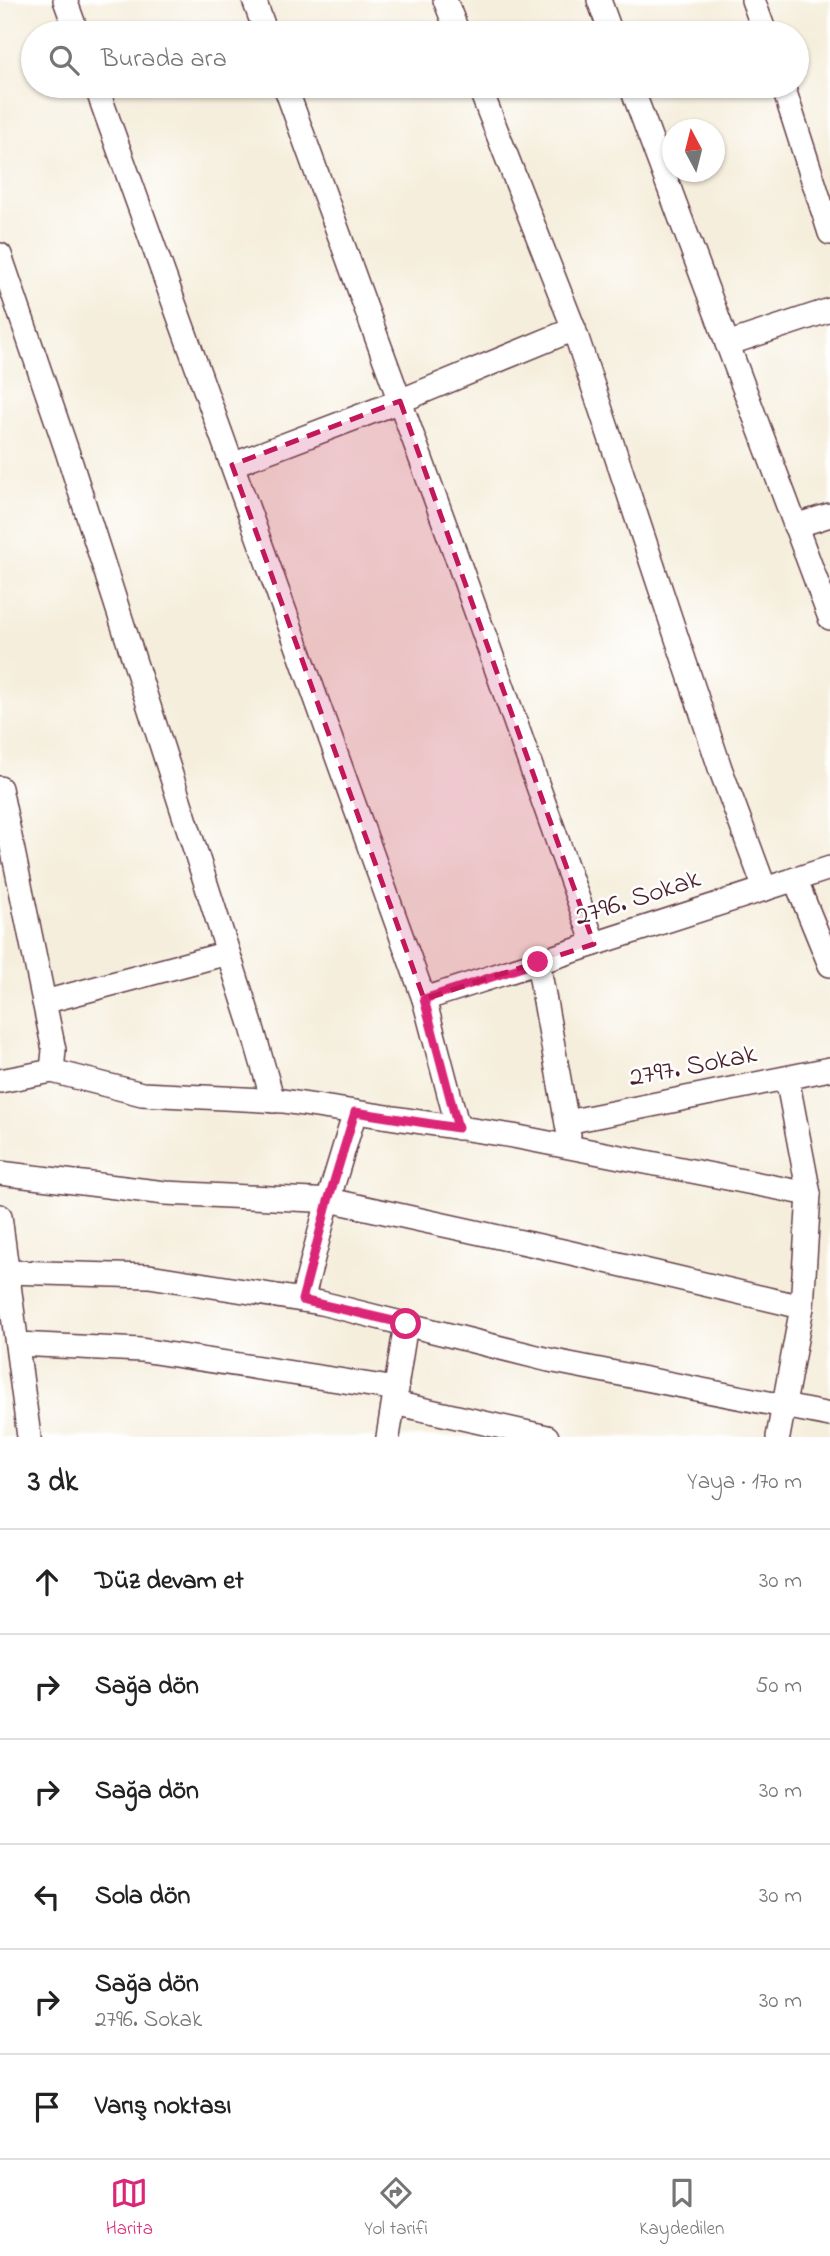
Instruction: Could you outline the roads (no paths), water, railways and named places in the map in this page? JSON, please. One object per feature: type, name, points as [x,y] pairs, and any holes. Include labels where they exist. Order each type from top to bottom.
[{"type":"street","points":[[65,0],[73,21]]},
{"type":"street","points":[[254,0],[262,21]]},
{"type":"street","points":[[445,0],[453,21]]},
{"type":"street","points":[[599,0],[607,21]]},
{"type":"street","points":[[753,0],[761,21]]},
{"type":"street","points":[[100,98],[424,999],[458,1128]]},
{"type":"street","points":[[289,98],[594,944]]},
{"type":"street","points":[[484,98],[575,329],[720,768],[765,889]]},
{"type":"street","points":[[635,98],[830,618]]},
{"type":"street","points":[[787,98],[830,233]]},
{"type":"street","points":[[0,255],[67,451],[228,953],[272,1101]]},
{"type":"street","points":[[727,344],[830,310]]},
{"type":"street","points":[[232,465],[400,401],[575,329]]},
{"type":"street","points":[[795,526],[830,515]]},
{"type":"street","points":[[0,789],[54,1050],[52,1072]]},
{"type":"street","name":"2796. Sokak","points":[[424,999],[830,868]]},
{"type":"street","points":[[795,879],[830,965]]},
{"type":"street","points":[[44,1002],[228,953]]},
{"type":"street","points":[[538,962],[572,1148]]},
{"type":"street","name":"2797. Sokak","points":[[567,1122],[830,1069]]},
{"type":"street","points":[[0,1081],[52,1072],[142,1094],[272,1101],[355,1112],[572,1148],[809,1194]]},
{"type":"street","points":[[778,1437],[802,1307],[809,1194],[787,1078]]},
{"type":"street","points":[[302,1300],[355,1112]]},
{"type":"street","points":[[0,1173],[165,1193],[328,1201],[567,1252],[802,1307]]},
{"type":"street","points":[[0,1216],[29,1437]]},
{"type":"street","points":[[7,1272],[149,1276],[302,1300],[550,1360],[830,1415]]},
{"type":"street","points":[[388,1437],[406,1324]]},
{"type":"street","points":[[17,1344],[141,1350],[395,1396],[547,1437]]}]
